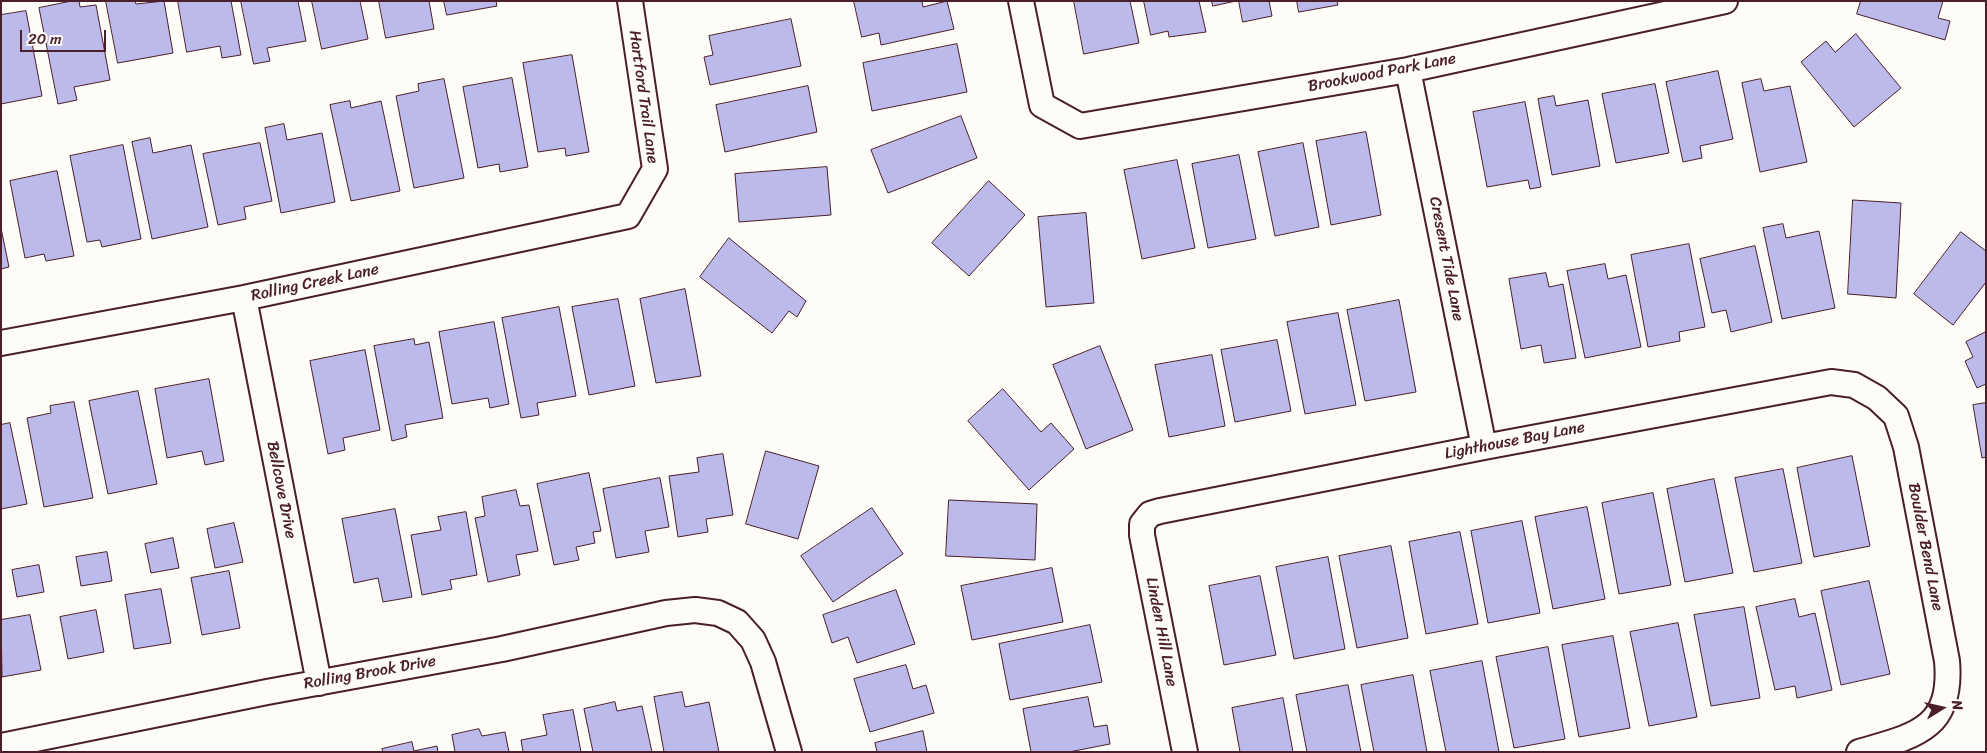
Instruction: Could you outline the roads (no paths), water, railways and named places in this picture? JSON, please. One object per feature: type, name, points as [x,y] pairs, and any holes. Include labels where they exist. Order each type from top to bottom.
[{"type":"street","name":"Hartford Trail Lane","points":[[628,216],[655,169],[630,1]]},
{"type":"street","name":"Brookwood Park Lane","points":[[1021,1],[1042,105],[1080,126],[1408,70],[1726,1]]},
{"type":"street","name":"Cresent Tide Lane","points":[[1408,70],[1484,447]]},
{"type":"street","name":"Rolling Creek Lane","points":[[1,343],[244,298],[628,216]]},
{"type":"street","name":"Bellcove Drive","points":[[244,298],[319,683]]},
{"type":"street","name":"Lighthouse Bay Lane","points":[[1150,514],[1484,447],[1831,382],[1854,385],[1877,398]]},
{"type":"street","name":"Boulder Bend Lane","points":[[1859,752],[1906,738],[1930,724],[1943,705],[1949,683],[1947,661],[1906,447],[1896,416],[1877,398]]},
{"type":"street","name":"Linden Hill Lane","points":[[1150,514],[1142,524],[1142,536],[1185,752]]},
{"type":"street","name":"Rolling Brook Drive","points":[[1,746],[502,649],[666,613],[695,610],[718,613],[737,622],[753,640],[763,662],[789,752]]}]
